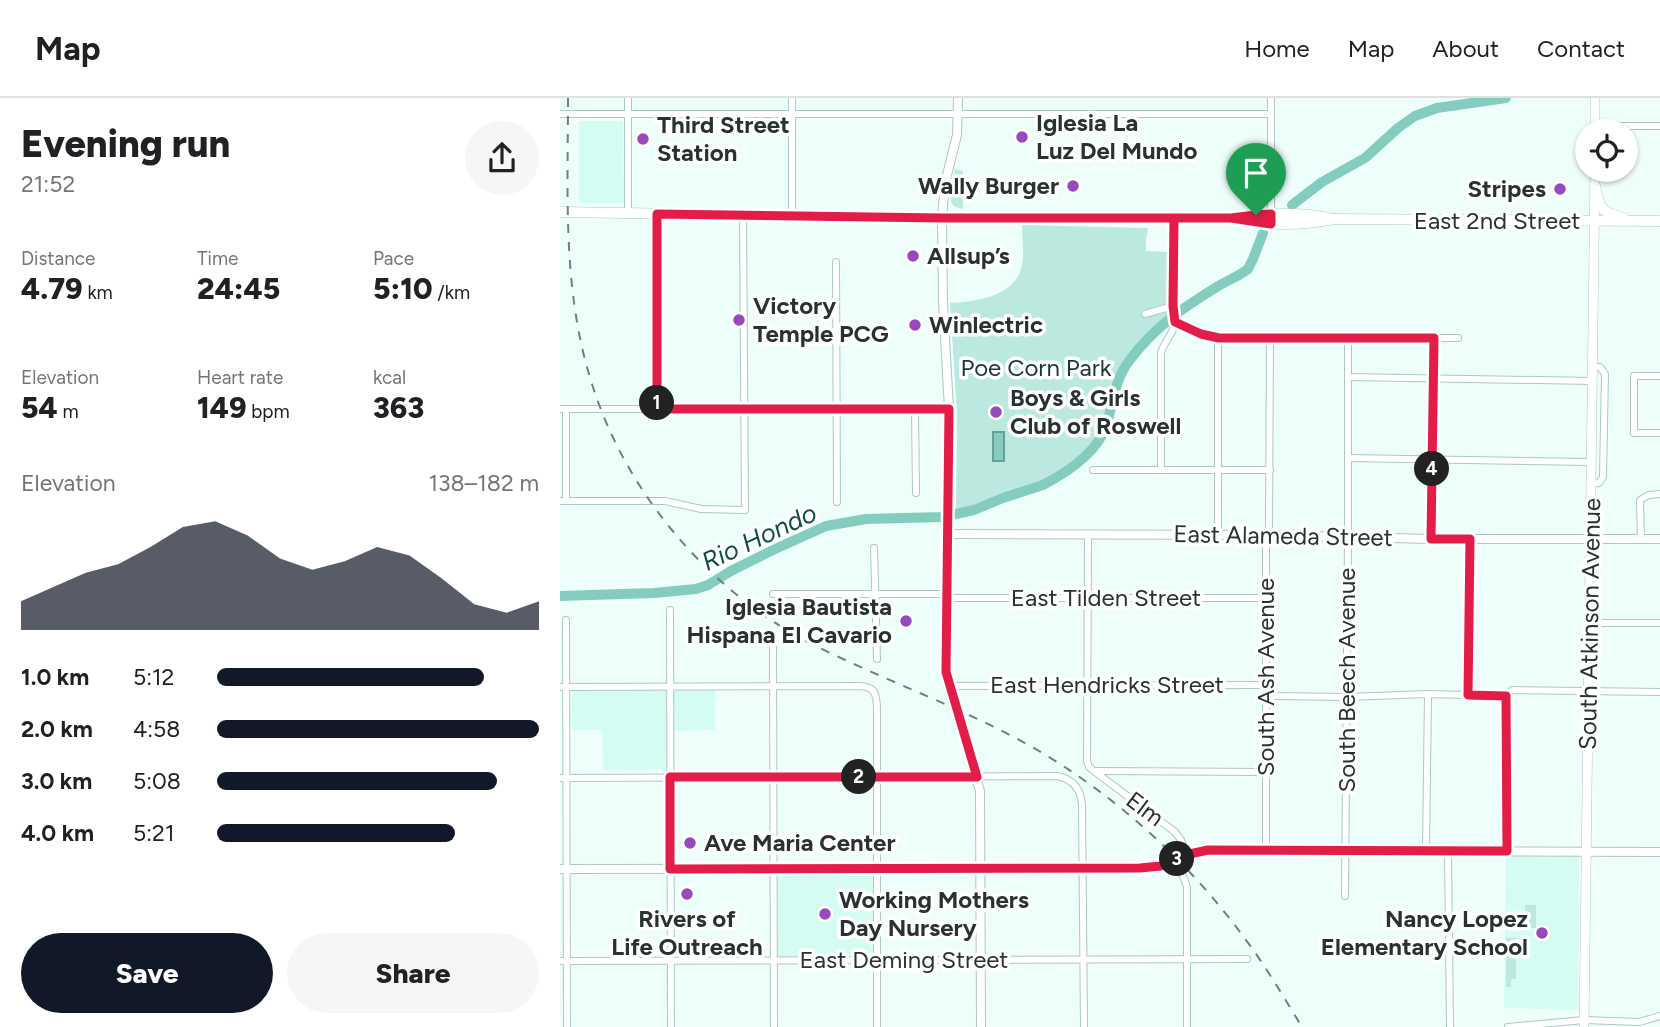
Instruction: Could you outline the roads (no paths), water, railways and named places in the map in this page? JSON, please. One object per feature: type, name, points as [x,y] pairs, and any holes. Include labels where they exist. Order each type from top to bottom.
[{"type":"main road","points":[[1595,98],[1595,119]]},
{"type":"main road","name":"South Atkinson Avenue","points":[[1584,1024],[1595,182]]},
{"type":"main road","points":[[1595,186],[1599,202],[1607,212],[1641,221]]},
{"type":"main road","name":"East 2nd Street","points":[[560,212],[942,218],[1271,219],[1311,215],[1334,219],[1660,221]]},
{"type":"street","points":[[628,98],[628,214]]},
{"type":"street","points":[[792,98],[792,216]]},
{"type":"street","points":[[958,98],[956,140],[945,183],[942,218],[943,317],[949,409],[945,666],[948,686],[977,777],[980,796],[981,1027]]},
{"type":"street","points":[[1271,98],[1271,219]]},
{"type":"street","points":[[560,114],[1271,114]]},
{"type":"street","points":[[1638,127],[1660,126]]},
{"type":"street","points":[[657,214],[657,409]]},
{"type":"street","points":[[743,215],[744,410],[745,510],[701,509],[665,501],[563,501],[563,409],[744,410],[949,409]]},
{"type":"street","points":[[1161,470],[1161,353],[1175,329],[1174,218]]},
{"type":"street","points":[[836,262],[837,502]]},
{"type":"street","points":[[1145,314],[1173,308]]},
{"type":"street","points":[[1175,321],[1201,334],[1219,338],[1458,338]]},
{"type":"street","name":"South Ash Avenue","points":[[1266,850],[1265,598],[1270,470],[1269,337]]},
{"type":"street","points":[[1218,534],[1219,338]]},
{"type":"street","name":"South Beech Avenue","points":[[1346,896],[1348,338]]},
{"type":"street","points":[[1431,539],[1434,338]]},
{"type":"street","points":[[1592,484],[1599,483],[1603,477],[1605,374],[1600,367],[1593,367]]},
{"type":"street","points":[[1660,376],[1634,376],[1634,433],[1660,433]]},
{"type":"street","points":[[1348,377],[1593,381]]},
{"type":"street","points":[[915,409],[916,493]]},
{"type":"street","points":[[1348,458],[1592,462]]},
{"type":"street","points":[[1093,470],[1270,470]]},
{"type":"street","points":[[1641,540],[1640,500],[1649,495],[1660,494]]},
{"type":"street","name":"East Alameda Street","points":[[948,534],[1218,534],[1431,539],[1660,540]]},
{"type":"street","points":[[1088,534],[1089,767],[1094,771],[1266,772]]},
{"type":"street","points":[[1468,695],[1470,539]]},
{"type":"street","points":[[874,548],[877,659]]},
{"type":"street","name":"East Tilden Street","points":[[773,594],[1265,598]]},
{"type":"street","points":[[670,610],[671,1027]]},
{"type":"street","points":[[566,621],[563,687],[563,961],[567,1027]]},
{"type":"street","points":[[1590,623],[1660,623]]},
{"type":"street","points":[[773,644],[774,1027]]},
{"type":"street","name":"East Hendricks Street","points":[[948,686],[1265,685]]},
{"type":"street","points":[[563,687],[860,686],[874,690],[877,697],[877,1027]]},
{"type":"street","points":[[1507,851],[1506,696],[1512,690],[1660,692]]},
{"type":"street","points":[[1426,851],[1428,694]]},
{"type":"street","points":[[1266,696],[1506,696]]},
{"type":"street","name":"Elm","points":[[1094,771],[1175,832],[1181,840],[1185,855]]},
{"type":"street","points":[[563,778],[1065,778],[1074,784],[1082,800],[1084,1027]]},
{"type":"street","points":[[563,869],[1151,867],[1208,850],[1660,852]]},
{"type":"street","points":[[1448,851],[1450,1027]]},
{"type":"street","points":[[1170,862],[1187,883],[1187,1027]]},
{"type":"street","name":"East Deming Street","points":[[563,961],[1247,959]]},
{"type":"street","points":[[1508,1027],[1639,1023],[1660,1016]]},
{"type":"waterway","name":"Rio Hondo","points":[[1292,205],[1322,182],[1365,158],[1415,116],[1437,108],[1506,98]]},
{"type":"waterway","name":"Rio Hondo","points":[[560,596],[696,589],[826,526],[866,519],[941,517],[974,510],[1043,485],[1061,475],[1088,454],[1095,445],[1106,427],[1120,377],[1139,349],[1159,328],[1182,310],[1248,269],[1263,233]]},
{"type":"railway","points":[[568,98],[571,278],[582,349],[607,425],[627,465],[679,539],[711,572],[781,627],[820,648],[1029,745],[1109,799],[1158,840],[1203,886],[1259,958],[1302,1027]]},
{"type":"place","name":"Iglesia La Luz Del Mundo","points":[[1022,137]]},
{"type":"place","name":"Third Street Station","points":[[643,139]]},
{"type":"place","name":"Wally Burger","points":[[1073,186]]},
{"type":"place","name":"Stripes","points":[[1560,189]]},
{"type":"place","name":"Allsup’s","points":[[913,256]]},
{"type":"place","name":"Victory Temple PCG","points":[[739,320]]},
{"type":"place","name":"Winlectric","points":[[915,325]]},
{"type":"place","name":"Boys & Girls Club of Roswell","points":[[996,412]]},
{"type":"place","name":"Iglesia Bautista Hispana El Cavario","points":[[906,621]]},
{"type":"place","name":"Ave Maria Center","points":[[690,843]]},
{"type":"place","name":"Rivers of Life Outreach","points":[[687,894]]},
{"type":"place","name":"Working Mothers Day Nursery","points":[[825,914]]},
{"type":"place","name":"Nancy Lopez Elementary School","points":[[1542,933]]},
{"type":"park label","name":"Poe Corn Park","points":[[1036,368]]}]
